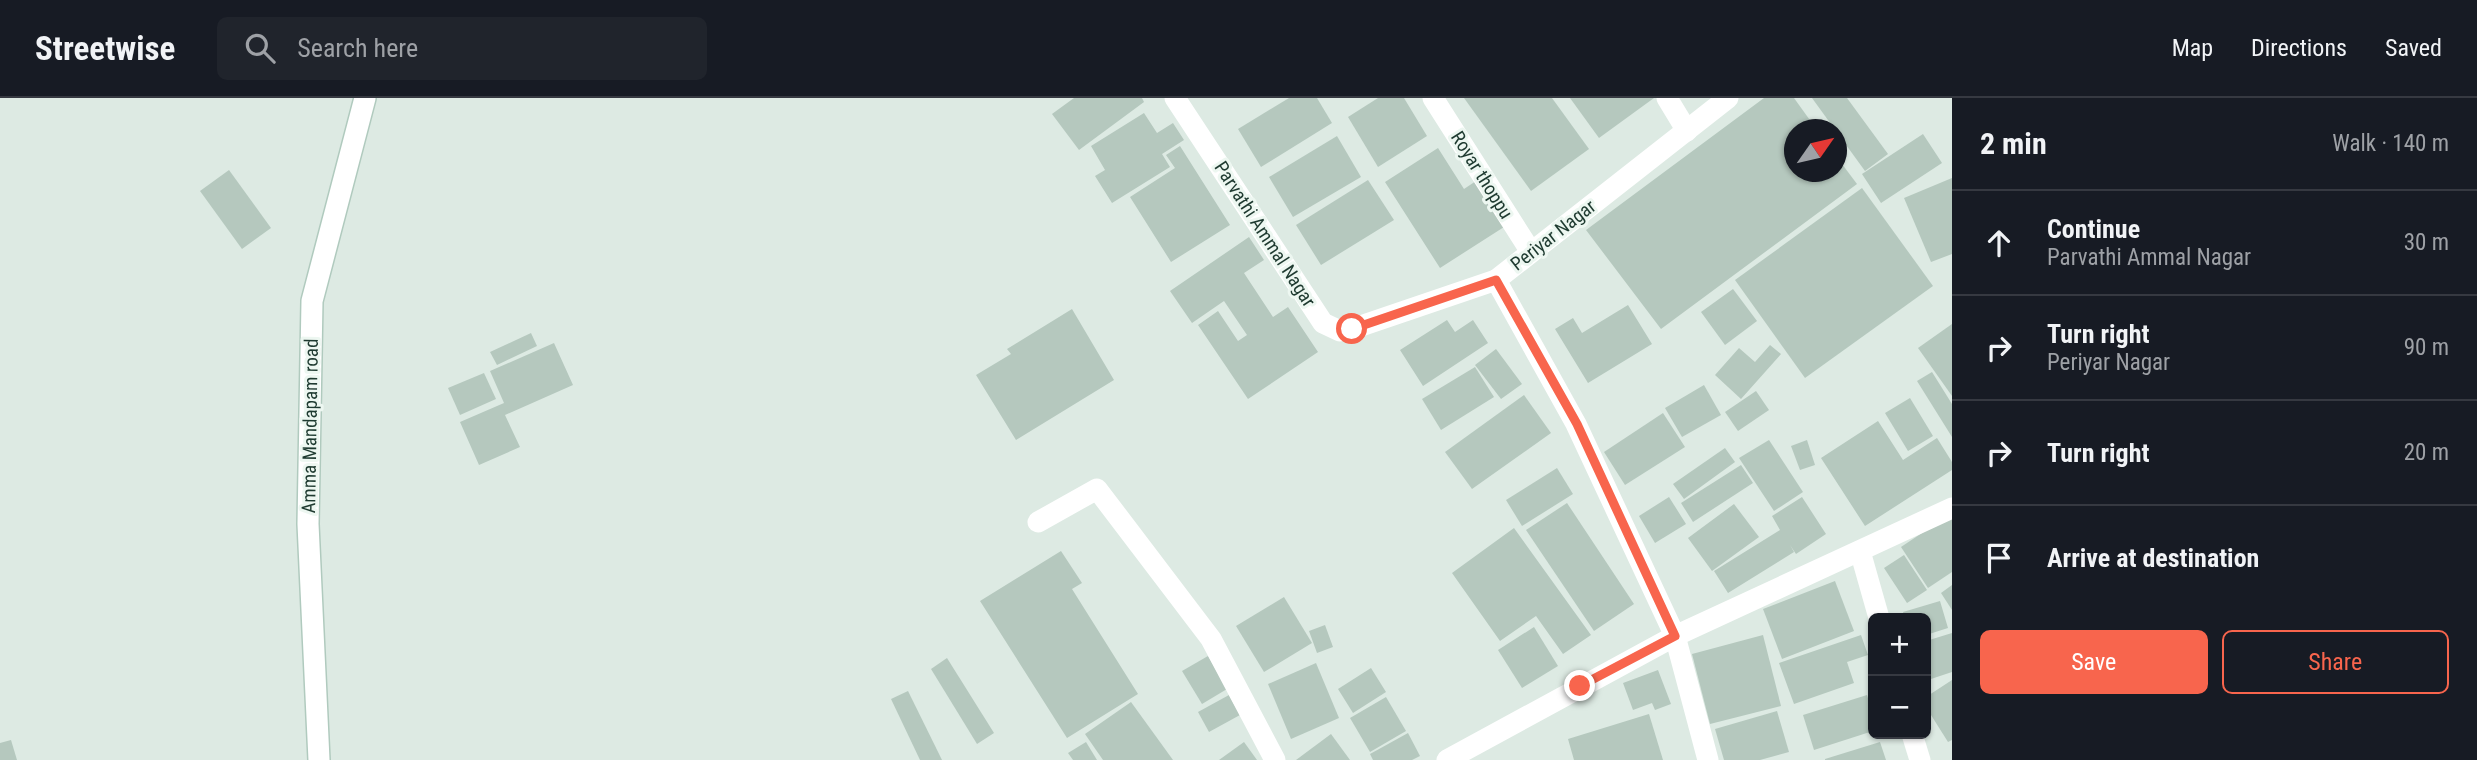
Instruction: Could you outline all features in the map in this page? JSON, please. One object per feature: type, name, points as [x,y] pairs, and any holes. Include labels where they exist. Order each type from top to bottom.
[{"type":"street","name":"Amma Mandapam road","points":[[318,760],[308,524],[312,301],[365,98]]},
{"type":"street","name":"Parvathi Ammal Nagar","points":[[1175,98],[1323,323],[1340,331],[1352,329],[1496,280]]},
{"type":"street","name":"Royar thoppu","points":[[1433,98],[1531,252]]},
{"type":"street","points":[[1667,98],[1687,131]]},
{"type":"street","name":"Periyar Nagar","points":[[1708,760],[1675,636],[1577,424],[1496,280],[1728,98]]},
{"type":"street","points":[[1038,522],[1097,489],[1210,639],[1275,760]]},
{"type":"street","points":[[1447,760],[1675,636],[1952,508]]},
{"type":"street","points":[[1860,551],[1878,613]]},
{"type":"street","points":[[1914,739],[1920,760]]},
{"type":"building","points":[[1074,98],[1142,98],[1144,102],[1079,150],[1052,114]]},
{"type":"building","points":[[1289,98],[1317,98],[1332,123],[1261,167],[1238,129]]},
{"type":"building","points":[[1378,98],[1404,98],[1427,136],[1378,167],[1348,117]]},
{"type":"building","points":[[1464,98],[1552,98],[1589,149],[1531,191]]},
{"type":"building","points":[[1570,98],[1654,98],[1599,138]]},
{"type":"building","points":[[1764,98],[1794,98],[1809,119],[1784,119],[1784,182],[1847,182],[1847,171],[1857,184],[1661,329],[1586,230]]},
{"type":"building","points":[[1812,98],[1847,98],[1888,154],[1865,171],[1847,146],[1847,119],[1827,119]]},
{"type":"building","points":[[1144,113],[1157,133],[1173,123],[1184,140],[1162,154],[1170,167],[1112,203],[1095,176],[1105,170],[1091,146]]},
{"type":"building","points":[[1923,134],[1942,163],[1881,203],[1862,174]]},
{"type":"building","points":[[1337,136],[1361,177],[1293,217],[1269,177]]},
{"type":"building","points":[[1180,146],[1230,225],[1171,262],[1130,197],[1175,168],[1166,155]]},
{"type":"building","points":[[1438,148],[1464,189],[1476,181],[1504,227],[1440,268],[1385,182]]},
{"type":"building","points":[[229,170],[271,228],[242,249],[200,191]]},
{"type":"building","points":[[1952,178],[1952,254],[1931,262],[1904,198]]},
{"type":"building","points":[[1368,180],[1394,220],[1321,265],[1296,225]]},
{"type":"building","points":[[1862,188],[1933,286],[1805,378],[1735,280]]},
{"type":"building","points":[[1249,237],[1264,260],[1244,273],[1273,317],[1288,307],[1318,352],[1248,399],[1198,325],[1218,311],[1238,341],[1247,335],[1224,301],[1192,323],[1170,291]]},
{"type":"building","points":[[1733,289],[1757,321],[1725,345],[1701,312]]},
{"type":"building","points":[[1628,305],[1652,344],[1588,383],[1555,329],[1573,318],[1582,333]]},
{"type":"building","points":[[1072,309],[1114,380],[1016,440],[976,375],[1011,354],[1007,349]]},
{"type":"building","points":[[1447,320],[1455,332],[1473,320],[1488,343],[1423,386],[1400,350]]},
{"type":"building","points":[[1952,324],[1952,396],[1918,348]]},
{"type":"building","points":[[531,333],[537,346],[497,365],[490,352]]},
{"type":"building","points":[[554,343],[573,385],[505,415],[520,447],[479,465],[460,422],[504,403],[490,371]]},
{"type":"building","points":[[1770,345],[1781,354],[1741,399],[1715,375],[1739,348],[1755,362]]},
{"type":"building","points":[[1496,349],[1522,384],[1501,399],[1475,365]]},
{"type":"building","points":[[1475,367],[1494,397],[1441,430],[1422,399]]},
{"type":"building","points":[[1932,372],[1952,404],[1952,437],[1917,381]]},
{"type":"building","points":[[484,373],[496,399],[460,415],[448,388]]},
{"type":"building","points":[[1704,385],[1721,415],[1682,437],[1665,408]]},
{"type":"building","points":[[1756,391],[1769,410],[1738,431],[1725,412]]},
{"type":"building","points":[[1524,395],[1551,433],[1472,489],[1445,452]]},
{"type":"building","points":[[1910,398],[1933,436],[1908,451],[1885,413]]},
{"type":"building","points":[[1663,413],[1685,447],[1625,485],[1604,452]]},
{"type":"building","points":[[1878,421],[1903,460],[1937,438],[1952,462],[1952,470],[1865,526],[1821,458]]},
{"type":"building","points":[[1769,440],[1803,492],[1774,511],[1739,458]]},
{"type":"building","points":[[1807,440],[1815,465],[1800,470],[1791,446]]},
{"type":"building","points":[[1725,448],[1735,462],[1684,499],[1673,484]]},
{"type":"building","points":[[1741,465],[1753,483],[1693,522],[1681,503]]},
{"type":"building","points":[[1557,468],[1573,494],[1522,526],[1506,500]]},
{"type":"building","points":[[1669,497],[1686,524],[1655,543],[1639,516]]},
{"type":"building","points":[[1802,497],[1826,534],[1796,554],[1790,545],[1794,552],[1728,593],[1714,571],[1780,530],[1772,516]]},
{"type":"building","points":[[1567,503],[1634,604],[1594,631],[1526,530]]},
{"type":"building","points":[[1734,504],[1759,537],[1712,571],[1688,538]]},
{"type":"building","points":[[1952,513],[1952,572],[1928,588],[1901,547]]},
{"type":"building","points":[[1514,528],[1591,635],[1563,654],[1536,616],[1500,641],[1452,573]]},
{"type":"building","points":[[1061,551],[1082,583],[1072,589],[1138,694],[1067,738],[980,601]]},
{"type":"building","points":[[1904,555],[1927,590],[1907,603],[1884,568]]},
{"type":"building","points":[[1835,581],[1854,631],[1782,659],[1763,609]]},
{"type":"building","points":[[1952,585],[1952,610],[1941,593]]},
{"type":"building","points":[[1284,597],[1312,643],[1264,672],[1236,626]]},
{"type":"building","points":[[1940,601],[1948,628],[1931,633],[1931,613],[1903,612]]},
{"type":"building","points":[[1325,625],[1333,647],[1317,653],[1309,631]]},
{"type":"building","points":[[1534,627],[1558,666],[1522,688],[1498,650]]},
{"type":"building","points":[[1952,633],[1952,672],[1931,679],[1931,676],[1931,639]]},
{"type":"building","points":[[1763,635],[1781,706],[1710,724],[1692,654]]},
{"type":"building","points":[[1861,635],[1868,655],[1847,662],[1854,683],[1794,704],[1779,663]]},
{"type":"building","points":[[1208,656],[1227,689],[1202,704],[1182,671]]},
{"type":"building","points":[[947,658],[994,733],[977,744],[931,669]]},
{"type":"building","points":[[1316,663],[1339,718],[1291,739],[1268,684]]},
{"type":"building","points":[[1371,668],[1386,692],[1353,713],[1338,689]]},
{"type":"building","points":[[1658,670],[1671,704],[1655,710],[1652,703],[1633,710],[1623,683]]},
{"type":"building","points":[[1952,680],[1952,740],[1948,742],[1931,715],[1931,694]]},
{"type":"building","points":[[908,691],[942,760],[920,760],[891,699]]},
{"type":"building","points":[[1229,695],[1240,715],[1209,732],[1198,712]]},
{"type":"building","points":[[1867,695],[1868,733],[1814,750],[1803,715]]},
{"type":"building","points":[[1386,697],[1406,731],[1370,752],[1350,718]]},
{"type":"building","points":[[1131,702],[1173,760],[1103,760],[1085,734]]},
{"type":"building","points":[[1777,711],[1789,752],[1760,760],[1724,760],[1715,729]]},
{"type":"building","points":[[1649,714],[1663,760],[1574,760],[1568,739]]},
{"type":"building","points":[[1408,733],[1420,756],[1412,760],[1373,760],[1370,754]]},
{"type":"building","points":[[1331,734],[1350,760],[1296,760]]},
{"type":"building","points":[[11,740],[17,760],[0,760],[0,743]]},
{"type":"building","points":[[1086,742],[1097,760],[1073,760],[1068,753]]},
{"type":"building","points":[[1244,742],[1257,760],[1219,760]]},
{"type":"building","points":[[1880,742],[1886,760],[1825,760],[1825,759]]},
{"type":"route","points":[[1352,329],[1496,280],[1577,424],[1675,636],[1580,686]]}]
